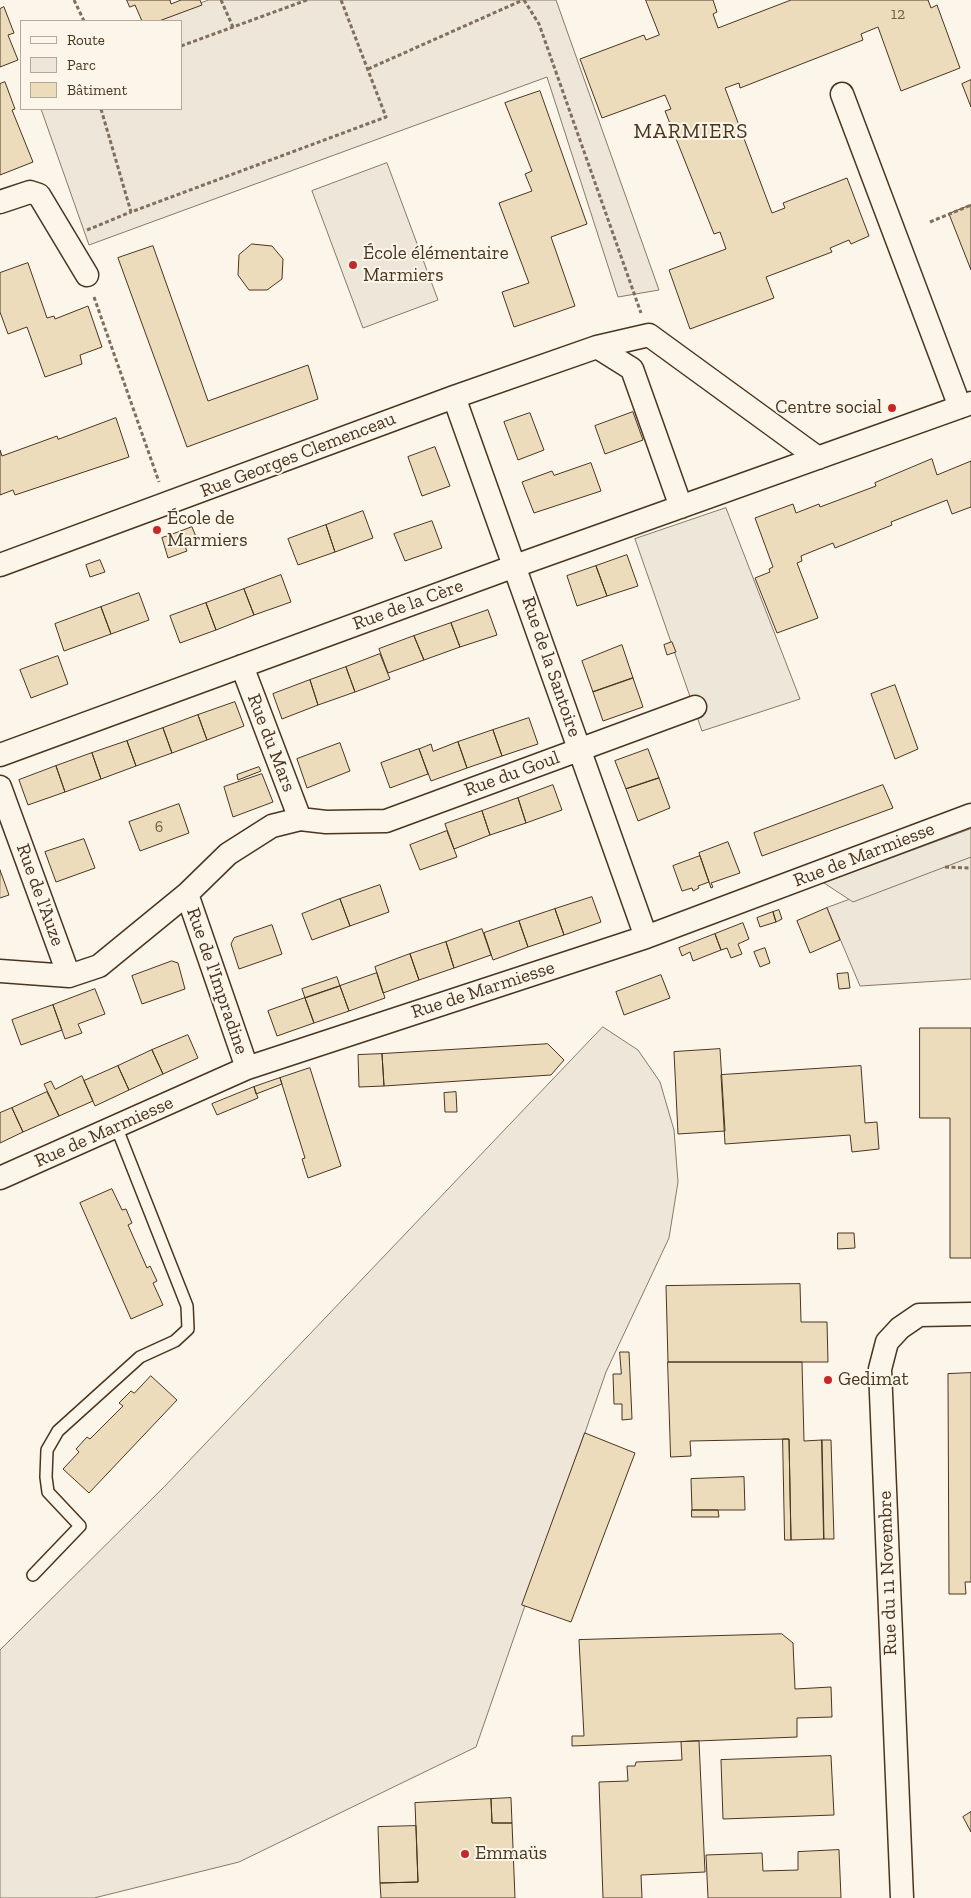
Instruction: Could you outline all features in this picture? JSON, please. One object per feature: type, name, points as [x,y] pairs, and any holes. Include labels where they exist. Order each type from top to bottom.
[{"type":"street","points":[[842,94],[965,405]]},
{"type":"street","points":[[0,202],[30,192],[39,195],[87,275]]},
{"type":"street","name":"Rue Georges Clemenceau","points":[[0,565],[454,397],[597,347],[649,335]]},
{"type":"street","points":[[649,335],[818,458]]},
{"type":"street","points":[[597,347],[632,369],[681,507]]},
{"type":"street","name":"Rue de la Santoire","points":[[454,397],[646,937]]},
{"type":"street","name":"Rue de la Cère","points":[[0,755],[515,566],[965,405]]},
{"type":"street","name":"Rue du Mars","points":[[242,666],[300,819]]},
{"type":"street","name":"Rue du Goul","points":[[300,819],[326,822],[386,821],[695,707]]},
{"type":"street","name":"Rue de l'Auze","points":[[0,787],[69,976]]},
{"type":"street","name":"Rue de Marmiesse","points":[[0,1178],[247,1068],[646,937],[971,815]]},
{"type":"street","points":[[0,971],[69,976],[99,966],[187,894],[228,854],[272,826],[300,819]]},
{"type":"street","name":"Rue de l'Impradine","points":[[187,894],[247,1068]]},
{"type":"street","name":"Rue du 11 Novembre","points":[[902,1898],[880,1369],[887,1342],[900,1328],[919,1315],[971,1314]]},
{"type":"lane","points":[[34,1574],[80,1526],[48,1492],[46,1477],[47,1450],[58,1431],[140,1357],[175,1341],[188,1330],[187,1306],[116,1126]]},
{"type":"path","points":[[74,0],[84,20]]},
{"type":"path","points":[[221,0],[233,27]]},
{"type":"path","points":[[182,46],[307,0]]},
{"type":"path","points":[[65,239],[131,212],[386,117],[342,0]]},
{"type":"path","points":[[368,68],[524,0],[539,24],[649,335]]},
{"type":"path","points":[[101,110],[131,212]]},
{"type":"path","points":[[930,222],[971,205]]},
{"type":"path","points":[[87,275],[166,504]]},
{"type":"path","points":[[945,867],[971,868]]},
{"type":"green space","points":[[209,0],[556,0],[659,290],[618,297],[547,77],[89,245],[41,110],[182,110],[182,20],[153,20]]},
{"type":"green space","points":[[387,163],[438,300],[363,328],[312,191]]},
{"type":"green space","points":[[971,854],[971,979],[860,986],[827,908]]},
{"type":"green space","points":[[603,1027],[638,1050],[660,1082],[674,1130],[678,1182],[669,1238],[606,1372],[476,1747],[239,1862],[94,1898],[0,1898],[0,1650],[164,1487]]},
{"type":"shaded area","points":[[726,508],[800,699],[702,731],[635,539]]},
{"type":"shaded area","points":[[971,829],[971,857],[853,902],[824,883]]},
{"type":"building","points":[[127,0],[170,0],[171,4],[181,0],[200,0],[202,5],[162,20],[142,20],[135,5],[130,7]]},
{"type":"building","points":[[646,0],[713,0],[717,12],[713,14],[718,28],[791,0],[928,0],[931,8],[937,5],[960,68],[901,91],[878,27],[861,34],[863,40],[740,88],[739,83],[725,88],[772,213],[785,208],[783,203],[847,178],[869,236],[851,244],[849,240],[830,248],[832,252],[766,277],[774,298],[690,329],[669,270],[726,249],[720,232],[714,234],[665,111],[671,109],[665,95],[602,118],[580,59],[644,35],[646,40],[659,35]]},
{"type":"building","points":[[4,7],[14,33],[8,35],[18,60],[0,67],[0,9]]},
{"type":"building","points":[[971,80],[971,107],[962,84]]},
{"type":"building","points":[[5,82],[15,109],[12,110],[33,162],[0,175],[0,84]]},
{"type":"building","points":[[540,91],[587,224],[551,237],[575,306],[514,327],[502,292],[529,283],[499,203],[532,191],[525,174],[532,171],[505,103]]},
{"type":"building","points":[[971,205],[971,270],[949,214]]},
{"type":"building","points":[[252,244],[272,246],[283,259],[282,279],[267,290],[249,290],[238,275],[239,255]]},
{"type":"building","points":[[153,246],[208,401],[308,365],[318,399],[187,447],[118,258]]},
{"type":"building","points":[[28,263],[47,318],[54,316],[55,319],[88,306],[102,347],[80,355],[82,364],[45,377],[27,327],[8,334],[0,312],[0,273]]},
{"type":"building","points":[[633,412],[643,440],[605,454],[595,426]]},
{"type":"building","points":[[530,413],[544,450],[518,460],[504,422]]},
{"type":"building","points":[[116,418],[129,457],[15,495],[13,490],[0,495],[0,450],[2,456],[57,436],[58,439]]},
{"type":"building","points":[[435,447],[450,486],[422,496],[408,457]]},
{"type":"building","points":[[932,459],[937,475],[971,461],[971,507],[952,514],[947,500],[891,522],[892,525],[835,548],[833,543],[801,556],[802,561],[797,563],[818,618],[777,633],[755,578],[770,572],[769,569],[773,567],[755,518],[793,504],[796,513],[819,504],[820,507],[876,486],[875,483]]},
{"type":"building","points":[[591,463],[601,491],[534,513],[522,482],[552,471],[554,475]]},
{"type":"building","points":[[363,511],[373,538],[335,552],[326,525]]},
{"type":"building","points":[[432,521],[442,548],[405,561],[394,534]]},
{"type":"building","points":[[326,525],[335,552],[298,565],[288,539]]},
{"type":"building","points":[[192,527],[197,539],[184,544],[179,532]]},
{"type":"building","points":[[179,532],[187,551],[168,558],[162,538]]},
{"type":"building","points":[[627,555],[638,586],[607,596],[596,566]]},
{"type":"building","points":[[100,560],[105,572],[90,577],[86,565]]},
{"type":"building","points":[[596,566],[607,596],[577,606],[567,576]]},
{"type":"building","points":[[281,575],[291,602],[254,615],[244,589]]},
{"type":"building","points":[[244,589],[254,615],[216,630],[206,603]]},
{"type":"building","points":[[139,593],[149,620],[111,634],[101,607]]},
{"type":"building","points":[[206,603],[216,630],[180,643],[170,616]]},
{"type":"building","points":[[101,607],[111,634],[64,651],[55,624]]},
{"type":"building","points":[[488,610],[497,635],[460,647],[451,623]]},
{"type":"building","points":[[451,623],[460,647],[424,660],[414,636]]},
{"type":"building","points":[[414,636],[424,660],[388,673],[379,649]]},
{"type":"building","points":[[672,642],[676,652],[667,655],[664,645]]},
{"type":"building","points":[[622,645],[633,678],[593,692],[582,661]]},
{"type":"building","points":[[380,654],[390,679],[355,692],[346,667]]},
{"type":"building","points":[[58,656],[68,684],[31,698],[20,670]]},
{"type":"building","points":[[346,667],[355,692],[318,705],[310,680]]},
{"type":"building","points":[[633,678],[643,707],[603,721],[593,692]]},
{"type":"building","points":[[310,680],[318,705],[282,719],[273,694]]},
{"type":"building","points":[[895,685],[918,749],[895,759],[871,694]]},
{"type":"building","points":[[235,702],[244,726],[207,740],[198,715]]},
{"type":"building","points":[[198,715],[207,740],[172,753],[163,728]]},
{"type":"building","points":[[529,718],[538,744],[502,756],[493,730]]},
{"type":"building","points":[[163,728],[172,753],[136,766],[127,741]]},
{"type":"building","points":[[493,730],[502,756],[467,768],[458,742]]},
{"type":"building","points":[[127,741],[136,766],[101,779],[92,753]]},
{"type":"building","points":[[458,742],[467,768],[431,781],[419,749],[431,744],[433,751]]},
{"type":"building","points":[[340,743],[350,771],[307,788],[297,759]]},
{"type":"building","points":[[419,749],[428,774],[390,788],[381,763]]},
{"type":"building","points":[[648,749],[659,778],[626,789],[615,761]]},
{"type":"building","points":[[92,753],[101,779],[65,792],[56,766]]},
{"type":"building","points":[[56,766],[65,792],[28,805],[19,780]]},
{"type":"building","points":[[259,767],[261,771],[238,780],[237,775]]},
{"type":"building","points":[[262,774],[273,802],[233,817],[224,787]]},
{"type":"building","points":[[659,778],[670,808],[638,821],[626,789]]},
{"type":"building","points":[[553,785],[562,810],[526,823],[518,798]]},
{"type":"building","points":[[883,785],[893,808],[762,856],[754,833]]},
{"type":"building","points":[[518,798],[526,823],[490,835],[482,811]]},
{"type":"building","points":[[179,804],[189,833],[140,851],[129,822]]},
{"type":"building","points":[[482,811],[490,835],[454,849],[445,824]]},
{"type":"building","points":[[447,831],[457,857],[420,870],[410,845]]},
{"type":"building","points":[[84,839],[95,868],[56,882],[45,852]]},
{"type":"building","points":[[728,842],[740,873],[711,883],[713,887],[711,888],[699,853]]},
{"type":"building","points":[[700,856],[709,882],[698,886],[699,888],[693,891],[692,888],[682,891],[673,866]]},
{"type":"building","points":[[0,870],[9,895],[0,898]]},
{"type":"building","points":[[380,885],[389,912],[350,926],[340,899]]},
{"type":"building","points":[[592,897],[601,922],[564,935],[555,909]]},
{"type":"building","points":[[340,899],[350,926],[312,940],[302,914]]},
{"type":"building","points":[[827,908],[840,940],[810,953],[797,921]]},
{"type":"building","points":[[555,909],[564,935],[528,947],[519,921]]},
{"type":"building","points":[[779,910],[782,919],[776,922],[773,912]]},
{"type":"building","points":[[773,912],[776,922],[760,927],[757,918]]},
{"type":"building","points":[[519,921],[528,947],[493,960],[484,933]]},
{"type":"building","points":[[743,923],[749,939],[738,944],[742,954],[731,958],[727,948],[721,950],[715,934]]},
{"type":"building","points":[[272,925],[282,954],[239,969],[231,944],[234,938]]},
{"type":"building","points":[[482,929],[491,955],[454,968],[446,942]]},
{"type":"building","points":[[715,934],[721,950],[693,961],[690,952],[682,956],[679,948]]},
{"type":"building","points":[[446,942],[454,968],[419,980],[410,954]]},
{"type":"building","points":[[765,948],[770,963],[760,967],[754,952]]},
{"type":"building","points":[[410,954],[419,980],[383,993],[375,967]]},
{"type":"building","points":[[172,961],[178,963],[185,989],[142,1004],[132,976]]},
{"type":"building","points":[[377,973],[385,998],[349,1011],[340,986]]},
{"type":"building","points":[[848,973],[850,988],[839,989],[837,974]]},
{"type":"building","points":[[661,975],[670,998],[624,1015],[616,992]]},
{"type":"building","points":[[337,977],[340,986],[305,998],[302,989]]},
{"type":"building","points":[[340,986],[349,1011],[314,1023],[305,998]]},
{"type":"building","points":[[95,989],[105,1014],[78,1024],[82,1033],[65,1039],[53,1005]]},
{"type":"building","points":[[305,998],[314,1023],[277,1036],[268,1011]]},
{"type":"building","points":[[53,1005],[62,1030],[21,1045],[12,1020]]},
{"type":"building","points":[[920,1028],[971,1028],[971,1258],[950,1258],[950,1118],[920,1118]]},
{"type":"building","points":[[188,1035],[198,1058],[163,1074],[152,1050]]},
{"type":"building","points":[[548,1044],[564,1060],[551,1075],[384,1086],[382,1054]]},
{"type":"building","points":[[720,1049],[725,1131],[678,1134],[674,1052]]},
{"type":"building","points":[[152,1050],[163,1074],[129,1090],[118,1066]]},
{"type":"building","points":[[382,1054],[384,1086],[359,1087],[358,1055]]},
{"type":"building","points":[[118,1066],[129,1090],[95,1106],[84,1081]]},
{"type":"building","points":[[861,1066],[865,1123],[877,1122],[879,1149],[852,1152],[850,1135],[725,1144],[721,1075]]},
{"type":"building","points":[[310,1068],[341,1166],[308,1178],[302,1159],[305,1158],[280,1078]]},
{"type":"building","points":[[82,1076],[93,1101],[59,1116],[44,1084],[51,1081],[55,1089]]},
{"type":"building","points":[[280,1078],[282,1084],[256,1094],[254,1087]]},
{"type":"building","points":[[254,1087],[258,1098],[217,1115],[212,1104]]},
{"type":"building","points":[[47,1092],[59,1116],[23,1132],[12,1108]]},
{"type":"building","points":[[456,1092],[457,1112],[445,1112],[444,1093]]},
{"type":"building","points":[[12,1108],[23,1132],[0,1143],[0,1113]]},
{"type":"building","points":[[112,1189],[122,1210],[126,1209],[132,1223],[128,1225],[147,1268],[150,1266],[157,1281],[153,1283],[163,1305],[131,1319],[80,1203]]},
{"type":"building","points":[[838,1233],[854,1233],[855,1248],[838,1249]]},
{"type":"building","points":[[800,1284],[801,1322],[827,1322],[828,1362],[668,1362],[666,1286]]},
{"type":"building","points":[[620,1352],[629,1352],[632,1419],[622,1420],[622,1404],[614,1404],[613,1374],[621,1374]]},
{"type":"building","points":[[668,1362],[802,1362],[804,1441],[822,1440],[824,1539],[791,1540],[789,1439],[690,1441],[691,1456],[671,1457]]},
{"type":"building","points":[[971,1373],[971,1582],[965,1582],[966,1594],[949,1594],[948,1374]]},
{"type":"building","points":[[151,1376],[177,1400],[89,1493],[63,1469],[79,1452],[76,1449],[87,1437],[90,1439],[123,1406],[119,1403],[131,1391],[134,1393]]},
{"type":"building","points":[[585,1433],[635,1453],[571,1622],[522,1605]]},
{"type":"building","points":[[783,1439],[789,1439],[791,1540],[785,1540]]},
{"type":"building","points":[[822,1440],[831,1440],[834,1539],[824,1539]]},
{"type":"building","points":[[744,1477],[745,1510],[692,1510],[691,1479]]},
{"type":"building","points":[[692,1510],[718,1510],[719,1517],[692,1517]]},
{"type":"building","points":[[782,1634],[793,1643],[795,1689],[831,1687],[832,1717],[797,1718],[797,1737],[572,1746],[572,1736],[584,1736],[579,1640]]},
{"type":"building","points":[[699,1741],[705,1872],[641,1875],[642,1898],[603,1898],[599,1782],[628,1781],[627,1766],[635,1766],[636,1762],[682,1760],[681,1742]]},
{"type":"building","points":[[831,1756],[834,1815],[723,1819],[721,1760]]},
{"type":"building","points":[[511,1798],[512,1823],[492,1823],[491,1799]]},
{"type":"building","name":"Emmaüs","points":[[491,1799],[492,1823],[512,1823],[515,1898],[381,1898],[380,1883],[418,1882],[415,1803]]},
{"type":"building","points":[[971,1812],[971,1832],[963,1817]]},
{"type":"building","points":[[416,1826],[418,1882],[380,1883],[378,1827]]},
{"type":"building","points":[[839,1850],[841,1898],[708,1898],[706,1855],[762,1853],[763,1871],[798,1870],[798,1852]]},
{"type":"place","name":"École élémentaire Marmiers","points":[[353,265]]},
{"type":"place","name":"Centre social","points":[[892,408]]},
{"type":"place","name":"École de Marmiers","points":[[157,530]]},
{"type":"place","name":"Gedimat","points":[[828,1380]]},
{"type":"place","name":"Emmaüs","points":[[465,1854]]},
{"type":"district","name":"MARMIERS","points":[[691,132]]}]
